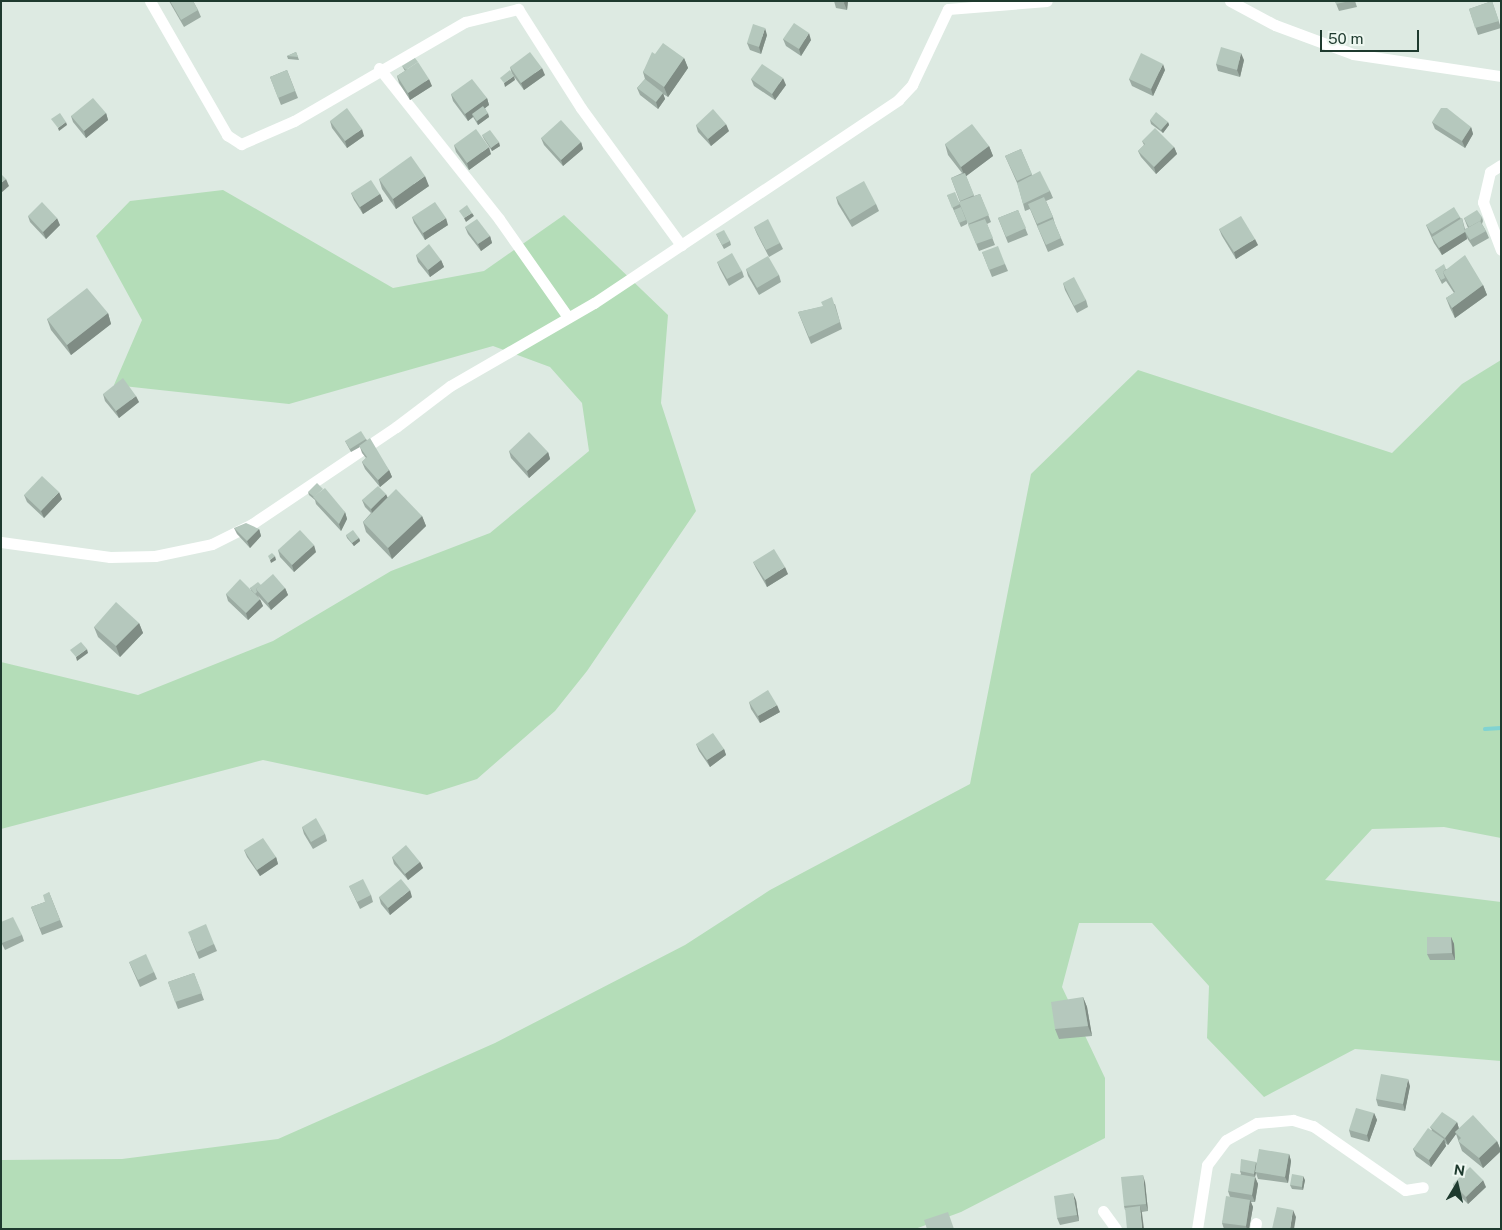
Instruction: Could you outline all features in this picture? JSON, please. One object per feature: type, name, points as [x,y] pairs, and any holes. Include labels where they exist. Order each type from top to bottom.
[{"type":"street","points":[[150,1],[234,143],[242,144],[294,121],[379,68],[465,22],[519,5],[580,108],[681,245]]},
{"type":"street","points":[[1,542],[130,558],[212,544],[295,498],[450,386],[568,317],[681,245],[898,100],[912,85],[948,9],[962,4],[1047,1]]},
{"type":"street","points":[[1230,1],[1275,25],[1353,54],[1501,76]]},
{"type":"street","points":[[379,68],[499,220],[568,317]]},
{"type":"street","points":[[1501,165],[1490,172],[1483,202],[1501,250]]},
{"type":"street","points":[[1198,1229],[1207,1165],[1238,1130],[1257,1123],[1293,1120],[1313,1126],[1405,1190],[1423,1187]]},
{"type":"street","points":[[1103,1211],[1116,1229]]},
{"type":"green space","points":[[223,190],[393,288],[484,271],[564,215],[668,315],[661,403],[696,511],[587,671],[555,711],[477,779],[427,795],[263,760],[1,829],[1,662],[138,695],[273,641],[391,571],[490,533],[589,451],[582,403],[550,367],[493,346],[289,404],[114,385],[142,320],[96,236],[130,201]]},
{"type":"green space","points":[[1501,360],[1501,838],[1444,827],[1372,829],[1325,880],[1501,902],[1501,1061],[1355,1049],[1264,1097],[1207,1038],[1209,986],[1152,923],[1079,923],[1062,987],[1105,1078],[1105,1138],[961,1212],[915,1229],[1,1229],[1,1160],[122,1159],[278,1139],[495,1043],[685,945],[770,890],[970,784],[1031,474],[1138,370],[1392,453],[1462,384]]},
{"type":"building","points":[[170,1],[193,1],[198,10],[181,20]]},
{"type":"building","points":[[1335,1],[1350,1],[1336,4]]},
{"type":"building","points":[[1492,1],[1499,21],[1475,28],[1469,9]]},
{"type":"building","points":[[794,23],[809,33],[799,49],[783,39]]},
{"type":"building","points":[[753,24],[765,28],[759,47],[747,43]]},
{"type":"building","points":[[663,43],[684,58],[664,87],[643,72],[652,52],[655,54]]},
{"type":"building","points":[[1221,47],[1241,53],[1237,70],[1216,64]]},
{"type":"building","points":[[296,52],[298,57],[287,56]]},
{"type":"building","points":[[530,52],[542,68],[521,83],[510,67]]},
{"type":"building","points":[[1141,53],[1163,64],[1151,89],[1129,79]]},
{"type":"building","points":[[415,58],[418,62],[406,70],[402,66]]},
{"type":"building","points":[[418,62],[429,79],[408,93],[397,76]]},
{"type":"building","points":[[762,64],[783,78],[772,94],[751,79]]},
{"type":"building","points":[[287,70],[295,91],[278,98],[270,77]]},
{"type":"building","points":[[510,70],[514,76],[504,83],[500,78]]},
{"type":"building","points":[[472,79],[487,98],[465,114],[451,94]]},
{"type":"building","points":[[645,79],[663,93],[656,102],[637,88]]},
{"type":"building","points":[[93,98],[106,113],[84,131],[71,116]]},
{"type":"building","points":[[483,106],[488,113],[477,121],[472,114]]},
{"type":"building","points":[[347,108],[362,129],[345,141],[330,121]]},
{"type":"building","points":[[1441,108],[1447,108],[1471,127],[1462,141],[1432,122]]},
{"type":"building","points":[[713,109],[726,124],[708,139],[696,125]]},
{"type":"building","points":[[1156,112],[1168,122],[1161,130],[1150,120]]},
{"type":"building","points":[[60,113],[66,122],[58,128],[51,119]]},
{"type":"building","points":[[561,120],[581,142],[561,160],[541,138]]},
{"type":"building","points":[[972,124],[989,146],[961,167],[945,144]]},
{"type":"building","points":[[1155,128],[1174,147],[1154,167],[1138,151],[1145,144],[1142,141]]},
{"type":"building","points":[[476,129],[489,147],[467,163],[454,145]]},
{"type":"building","points":[[490,130],[499,142],[491,148],[482,135]]},
{"type":"building","points":[[1021,149],[1032,174],[1017,181],[1005,156]]},
{"type":"building","points":[[411,156],[425,176],[393,199],[379,179]]},
{"type":"building","points":[[1040,171],[1050,191],[1023,204],[1017,183]]},
{"type":"building","points":[[965,173],[974,195],[960,201],[951,178]]},
{"type":"building","points":[[1,174],[6,179],[1,183]]},
{"type":"building","points":[[371,180],[380,194],[360,207],[351,193]]},
{"type":"building","points":[[864,181],[876,204],[850,220],[836,197]]},
{"type":"building","points":[[955,192],[960,204],[952,208],[947,195]]},
{"type":"building","points":[[980,194],[989,215],[968,224],[959,202]]},
{"type":"building","points":[[1044,197],[1053,217],[1037,224],[1028,204]]},
{"type":"building","points":[[42,202],[57,218],[43,232],[28,216]]},
{"type":"building","points":[[435,202],[446,218],[423,233],[412,217]]},
{"type":"building","points":[[467,205],[472,213],[464,218],[459,211]]},
{"type":"building","points":[[961,207],[966,220],[959,223],[954,210]]},
{"type":"building","points":[[1454,207],[1460,217],[1432,234],[1426,225]]},
{"type":"building","points":[[1018,210],[1026,228],[1006,237],[998,218]]},
{"type":"building","points":[[1477,210],[1482,217],[1480,222],[1469,227],[1464,218]]},
{"type":"building","points":[[1241,216],[1255,239],[1234,252],[1219,229]]},
{"type":"building","points":[[1462,218],[1465,232],[1439,248],[1432,237]]},
{"type":"building","points":[[477,219],[490,236],[478,244],[465,227]]},
{"type":"building","points":[[768,219],[780,243],[766,250],[754,227]]},
{"type":"building","points":[[985,219],[993,238],[976,244],[968,225]]},
{"type":"building","points":[[1053,219],[1061,238],[1046,245],[1037,226]]},
{"type":"building","points":[[1480,221],[1486,231],[1470,240],[1464,230]]},
{"type":"building","points":[[724,230],[730,241],[722,245],[716,234]]},
{"type":"building","points":[[429,244],[441,260],[428,270],[416,255]]},
{"type":"building","points":[[998,246],[1005,264],[989,270],[982,252]]},
{"type":"building","points":[[732,253],[742,271],[727,279],[717,262]]},
{"type":"building","points":[[1465,255],[1483,285],[1452,308],[1446,298],[1455,292],[1443,272]]},
{"type":"building","points":[[768,256],[779,275],[757,288],[746,269]]},
{"type":"building","points":[[1444,264],[1446,269],[1443,272],[1445,278],[1441,280],[1435,270]]},
{"type":"building","points":[[1074,277],[1086,300],[1074,306],[1063,283]]},
{"type":"building","points":[[87,288],[108,313],[67,345],[47,319]]},
{"type":"building","points":[[832,297],[840,322],[809,337],[798,312],[823,306],[821,302]]},
{"type":"building","points":[[123,378],[136,396],[116,411],[103,394]]},
{"type":"building","points":[[361,431],[366,439],[350,449],[345,441]]},
{"type":"building","points":[[529,432],[548,452],[527,471],[509,451]]},
{"type":"building","points":[[370,438],[389,470],[378,480],[362,462],[367,457],[359,446]]},
{"type":"building","points":[[42,476],[59,492],[41,511],[24,495]]},
{"type":"building","points":[[317,483],[323,489],[314,497],[308,492]]},
{"type":"building","points":[[378,486],[386,494],[371,509],[362,500]]},
{"type":"building","points":[[325,488],[345,512],[339,524],[313,497]]},
{"type":"building","points":[[396,489],[422,516],[388,548],[363,522]]},
{"type":"building","points":[[246,523],[259,529],[247,541],[234,528]]},
{"type":"building","points":[[300,530],[314,545],[292,565],[278,550]]},
{"type":"building","points":[[353,530],[359,538],[352,543],[346,535]]},
{"type":"building","points":[[774,549],[785,567],[765,580],[753,562]]},
{"type":"building","points":[[272,553],[275,556],[270,560],[268,556]]},
{"type":"building","points":[[273,574],[285,588],[268,603],[256,589]]},
{"type":"building","points":[[240,579],[260,599],[246,613],[226,594]]},
{"type":"building","points":[[258,582],[261,585],[256,589],[257,592],[255,594],[250,588]]},
{"type":"building","points":[[116,602],[139,623],[116,646],[94,627]]},
{"type":"building","points":[[81,642],[87,649],[76,657],[70,650]]},
{"type":"building","points":[[768,690],[777,705],[758,716],[749,702]]},
{"type":"building","points":[[713,733],[724,749],[707,760],[696,744]]},
{"type":"building","points":[[316,818],[325,834],[311,842],[302,827]]},
{"type":"building","points":[[263,838],[276,857],[257,870],[244,850]]},
{"type":"building","points":[[406,845],[420,862],[405,874],[392,857]]},
{"type":"building","points":[[363,879],[371,895],[357,902],[349,886]]},
{"type":"building","points":[[401,879],[410,890],[388,908],[379,897]]},
{"type":"building","points":[[49,892],[60,920],[40,928],[31,907],[45,902],[43,895]]},
{"type":"building","points":[[13,917],[22,935],[2,943],[1,922]]},
{"type":"building","points":[[206,924],[214,944],[197,952],[188,932]]},
{"type":"building","points":[[1427,937],[1451,937],[1452,953],[1427,954]]},
{"type":"building","points":[[146,954],[154,972],[138,980],[129,962]]},
{"type":"building","points":[[194,973],[202,993],[175,1002],[168,982]]},
{"type":"building","points":[[1083,997],[1088,1026],[1055,1029],[1051,1002]]},
{"type":"building","points":[[1381,1074],[1408,1079],[1403,1104],[1376,1099]]},
{"type":"building","points":[[1356,1108],[1374,1113],[1367,1135],[1349,1130]]},
{"type":"building","points":[[1442,1112],[1457,1122],[1445,1138],[1430,1127]]},
{"type":"building","points":[[1473,1115],[1497,1141],[1479,1158],[1458,1141],[1461,1138],[1455,1132]]},
{"type":"building","points":[[1428,1128],[1444,1139],[1429,1160],[1413,1149]]},
{"type":"building","points":[[1259,1149],[1289,1154],[1285,1177],[1255,1172]]},
{"type":"building","points":[[1241,1159],[1256,1162],[1254,1174],[1240,1171]]},
{"type":"building","points":[[1470,1167],[1483,1180],[1466,1197],[1453,1184]]},
{"type":"building","points":[[1231,1173],[1255,1177],[1252,1195],[1228,1191]]},
{"type":"building","points":[[1292,1174],[1303,1176],[1302,1187],[1290,1185]]},
{"type":"building","points":[[1143,1175],[1146,1204],[1124,1206],[1121,1177]]},
{"type":"building","points":[[1073,1193],[1077,1215],[1057,1218],[1054,1196]]},
{"type":"building","points":[[1226,1196],[1250,1200],[1246,1226],[1222,1223]]},
{"type":"building","points":[[1140,1206],[1142,1229],[1127,1229],[1125,1208]]},
{"type":"building","points":[[1277,1207],[1293,1210],[1290,1229],[1272,1229]]},
{"type":"building","points":[[948,1212],[954,1229],[927,1229],[924,1220]]},
{"type":"waterway","points":[[1485,729],[1501,728]]}]
